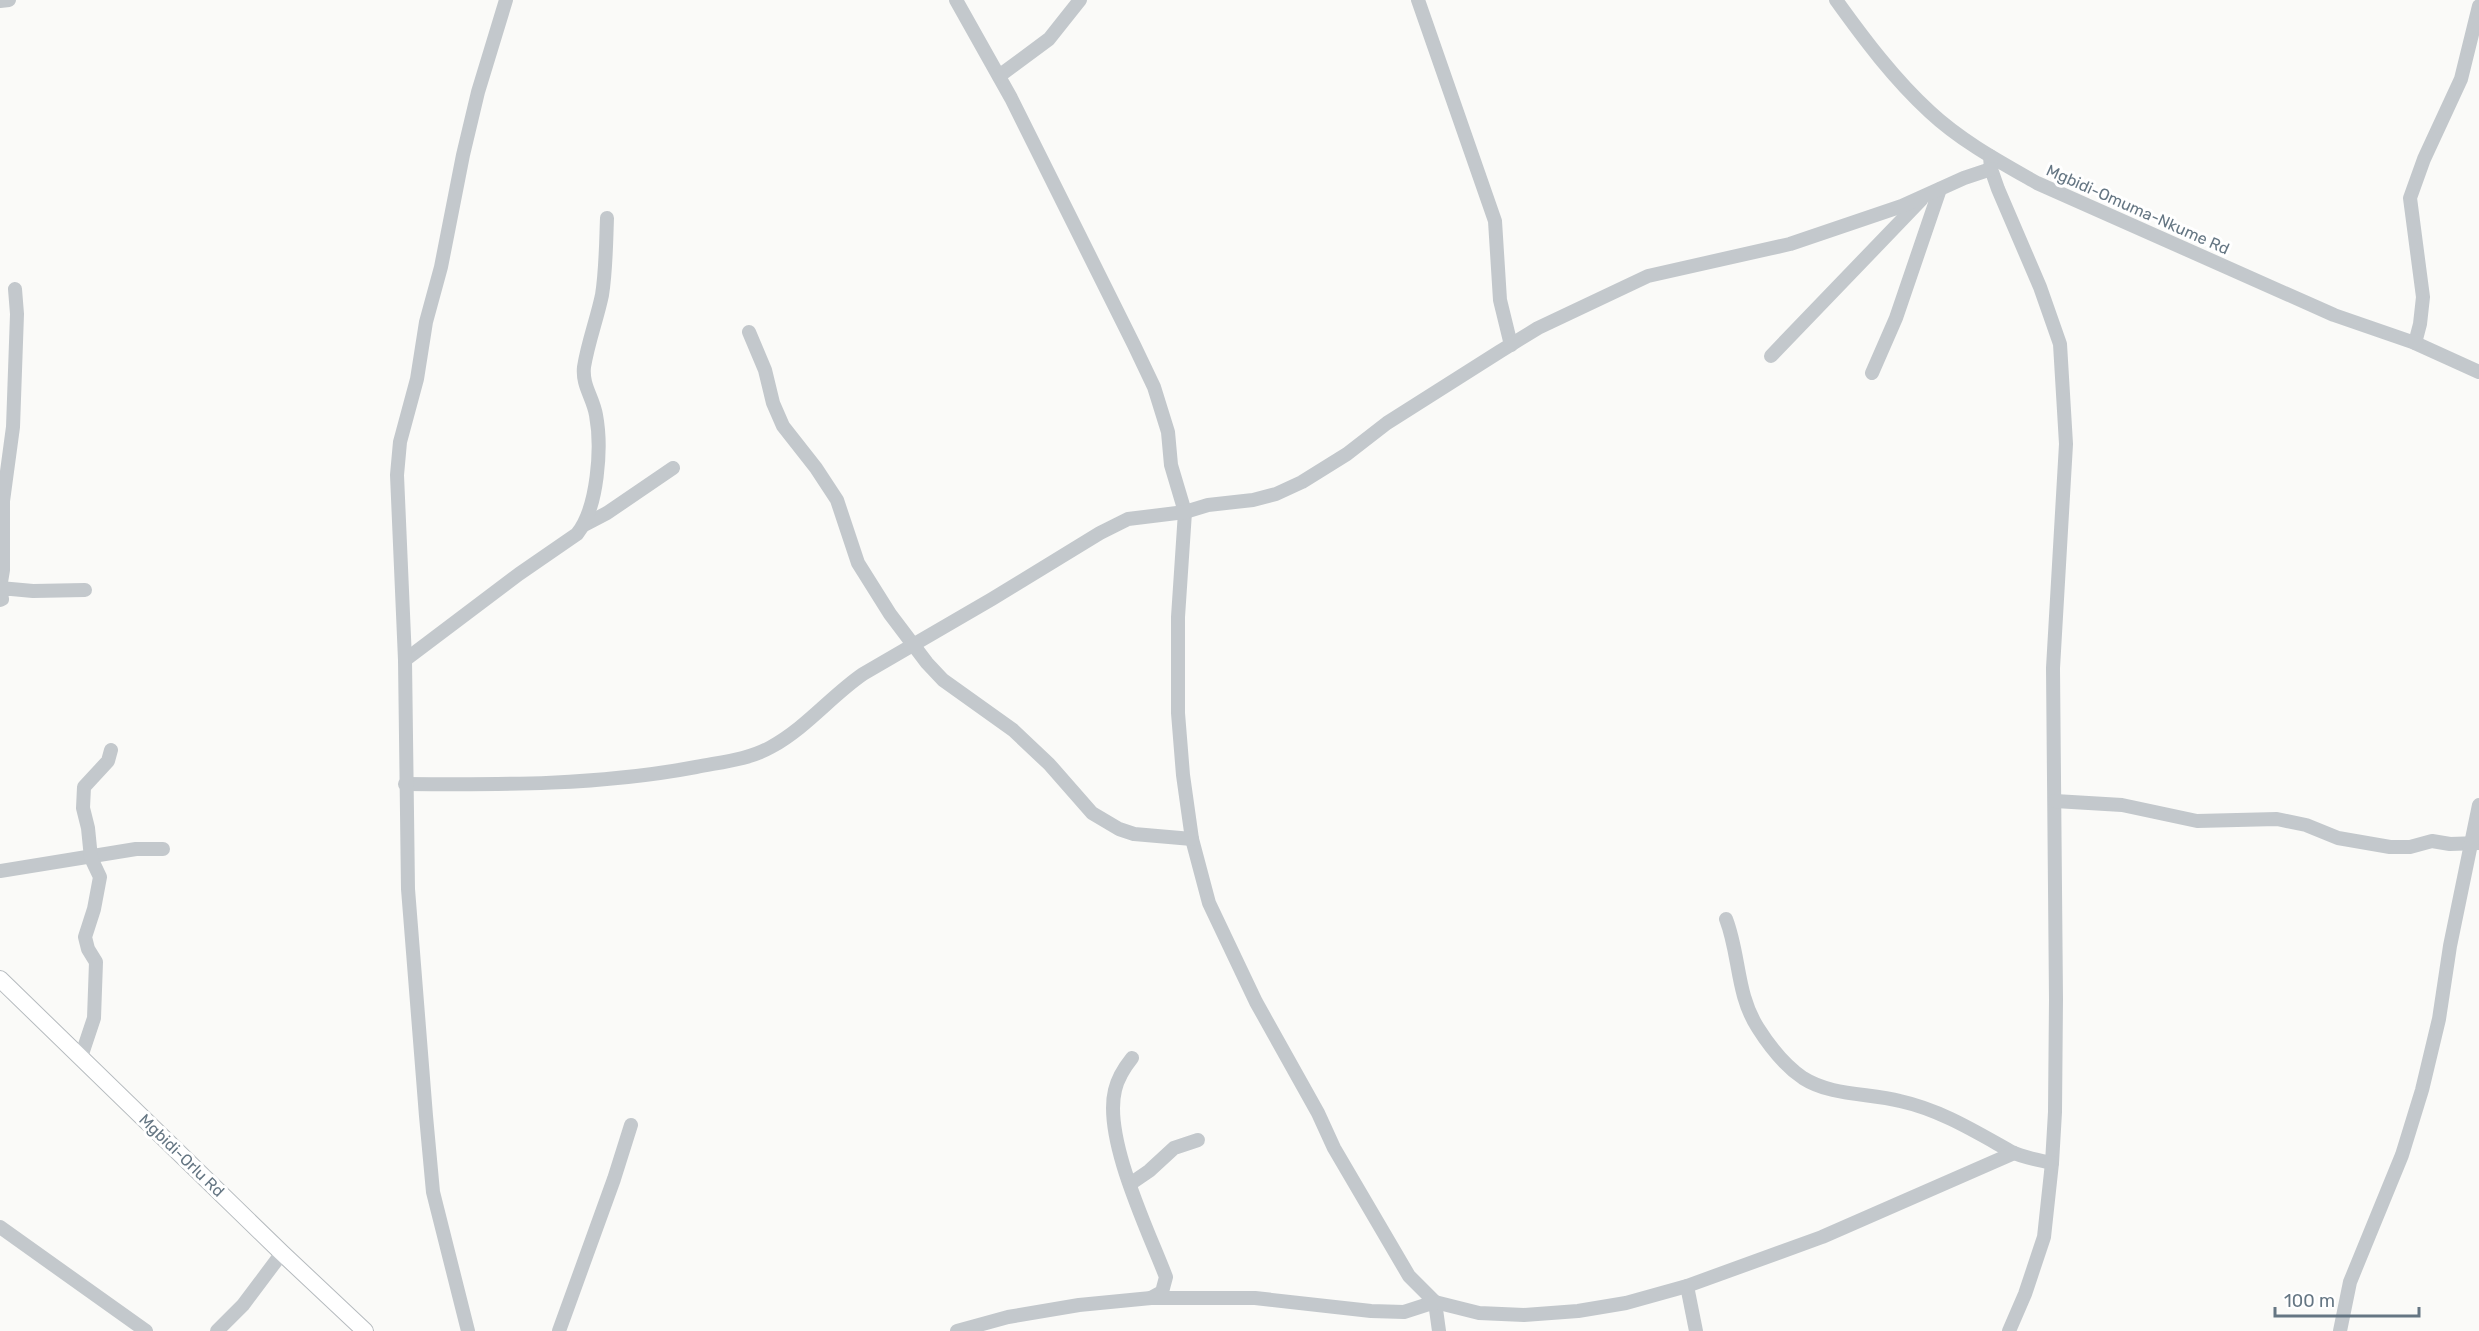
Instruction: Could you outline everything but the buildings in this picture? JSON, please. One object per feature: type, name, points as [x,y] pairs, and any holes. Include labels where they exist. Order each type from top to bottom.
[{"type":"main road","name":"Mgbidi-Orlu Rd","points":[[0,979],[365,1331]]},
{"type":"street","points":[[0,1],[9,0]]},
{"type":"street","points":[[468,1331],[433,1192],[408,890],[405,660],[397,475],[400,442],[417,379],[426,322],[441,267],[463,155],[478,92],[506,0]]},
{"type":"street","points":[[956,0],[999,76],[1154,387],[1168,432],[1171,465],[1185,512],[1178,617],[1178,713],[1183,775],[1192,839],[1209,903],[1256,1002],[1318,1113],[1334,1148],[1409,1276],[1435,1302],[1479,1313],[1524,1315],[1617,1305],[1687,1286],[1822,1238],[2014,1153]]},
{"type":"street","points":[[999,76],[1049,39],[1080,0]]},
{"type":"street","points":[[1418,0],[1495,221],[1500,300],[1511,345]]},
{"type":"street","name":"Mgbidi-Omuma-Nkume Rd","points":[[1836,0],[1900,82],[1931,113],[1990,162],[2334,315],[2415,343],[2479,372]]},
{"type":"street","points":[[2415,343],[2423,297],[2410,198],[2424,159],[2461,79],[2479,6]]},
{"type":"street","points":[[405,784],[522,786],[582,782],[664,773],[742,759],[770,748],[790,735],[844,686],[1100,532],[1128,519],[1185,512],[1208,505],[1276,494],[1302,482],[1347,454],[1387,423],[1538,328],[1648,276],[1790,244],[1902,206],[1990,162],[2060,344],[2066,444],[2053,668],[2056,1010],[2052,1163],[2044,1237],[2025,1294],[2009,1331]]},
{"type":"street","points":[[1872,373],[1896,318],[1940,189]]},
{"type":"street","points":[[1771,357],[1926,196]]},
{"type":"street","points":[[405,660],[519,574],[577,534],[584,525],[591,507],[597,472],[598,433],[596,413],[584,383],[584,367],[602,296],[607,218]]},
{"type":"street","points":[[0,600],[3,570],[3,501],[13,427],[17,314],[15,289]]},
{"type":"street","points":[[749,332],[765,370],[773,403],[783,426],[816,468],[837,500],[858,563],[890,614],[944,680],[1013,730],[1049,764],[1092,813],[1119,829],[1134,834],[1192,839]]},
{"type":"street","points":[[584,525],[607,513],[673,468]]},
{"type":"street","points":[[0,588],[33,591],[85,590]]},
{"type":"street","points":[[81,1057],[94,1018],[96,962],[88,949],[85,937],[94,909],[100,877],[90,858],[88,828],[83,808],[84,787],[108,761],[111,750]]},
{"type":"street","points":[[2055,801],[2122,806],[2197,821],[2277,819],[2306,825],[2338,838],[2390,847],[2420,845],[2432,841],[2475,843]]},
{"type":"street","points":[[2340,1331],[2350,1282],[2402,1155],[2422,1090],[2439,1019],[2450,946],[2475,843],[2479,805]]},
{"type":"street","points":[[0,871],[136,849],[163,849]]},
{"type":"street","points":[[1726,919],[1735,945],[1742,996],[1756,1026],[1787,1065],[1805,1079],[1828,1089],[1901,1101],[1942,1115],[2014,1153],[2052,1163]]},
{"type":"street","points":[[1132,1058],[1121,1071],[1114,1092],[1113,1108],[1119,1150],[1166,1277],[1162,1292],[1151,1298]]},
{"type":"street","points":[[559,1331],[631,1125]]},
{"type":"street","points":[[1130,1184],[1149,1171],[1174,1148],[1198,1140]]},
{"type":"street","points":[[0,1227],[147,1331]]},
{"type":"street","points":[[217,1331],[243,1305],[282,1253]]},
{"type":"street","points":[[1687,1286],[1696,1331]]},
{"type":"street","points":[[957,1331],[1008,1317],[1079,1305],[1151,1298],[1255,1298],[1371,1311],[1404,1312],[1435,1302]]},
{"type":"street","points":[[1435,1302],[1439,1331]]}]
